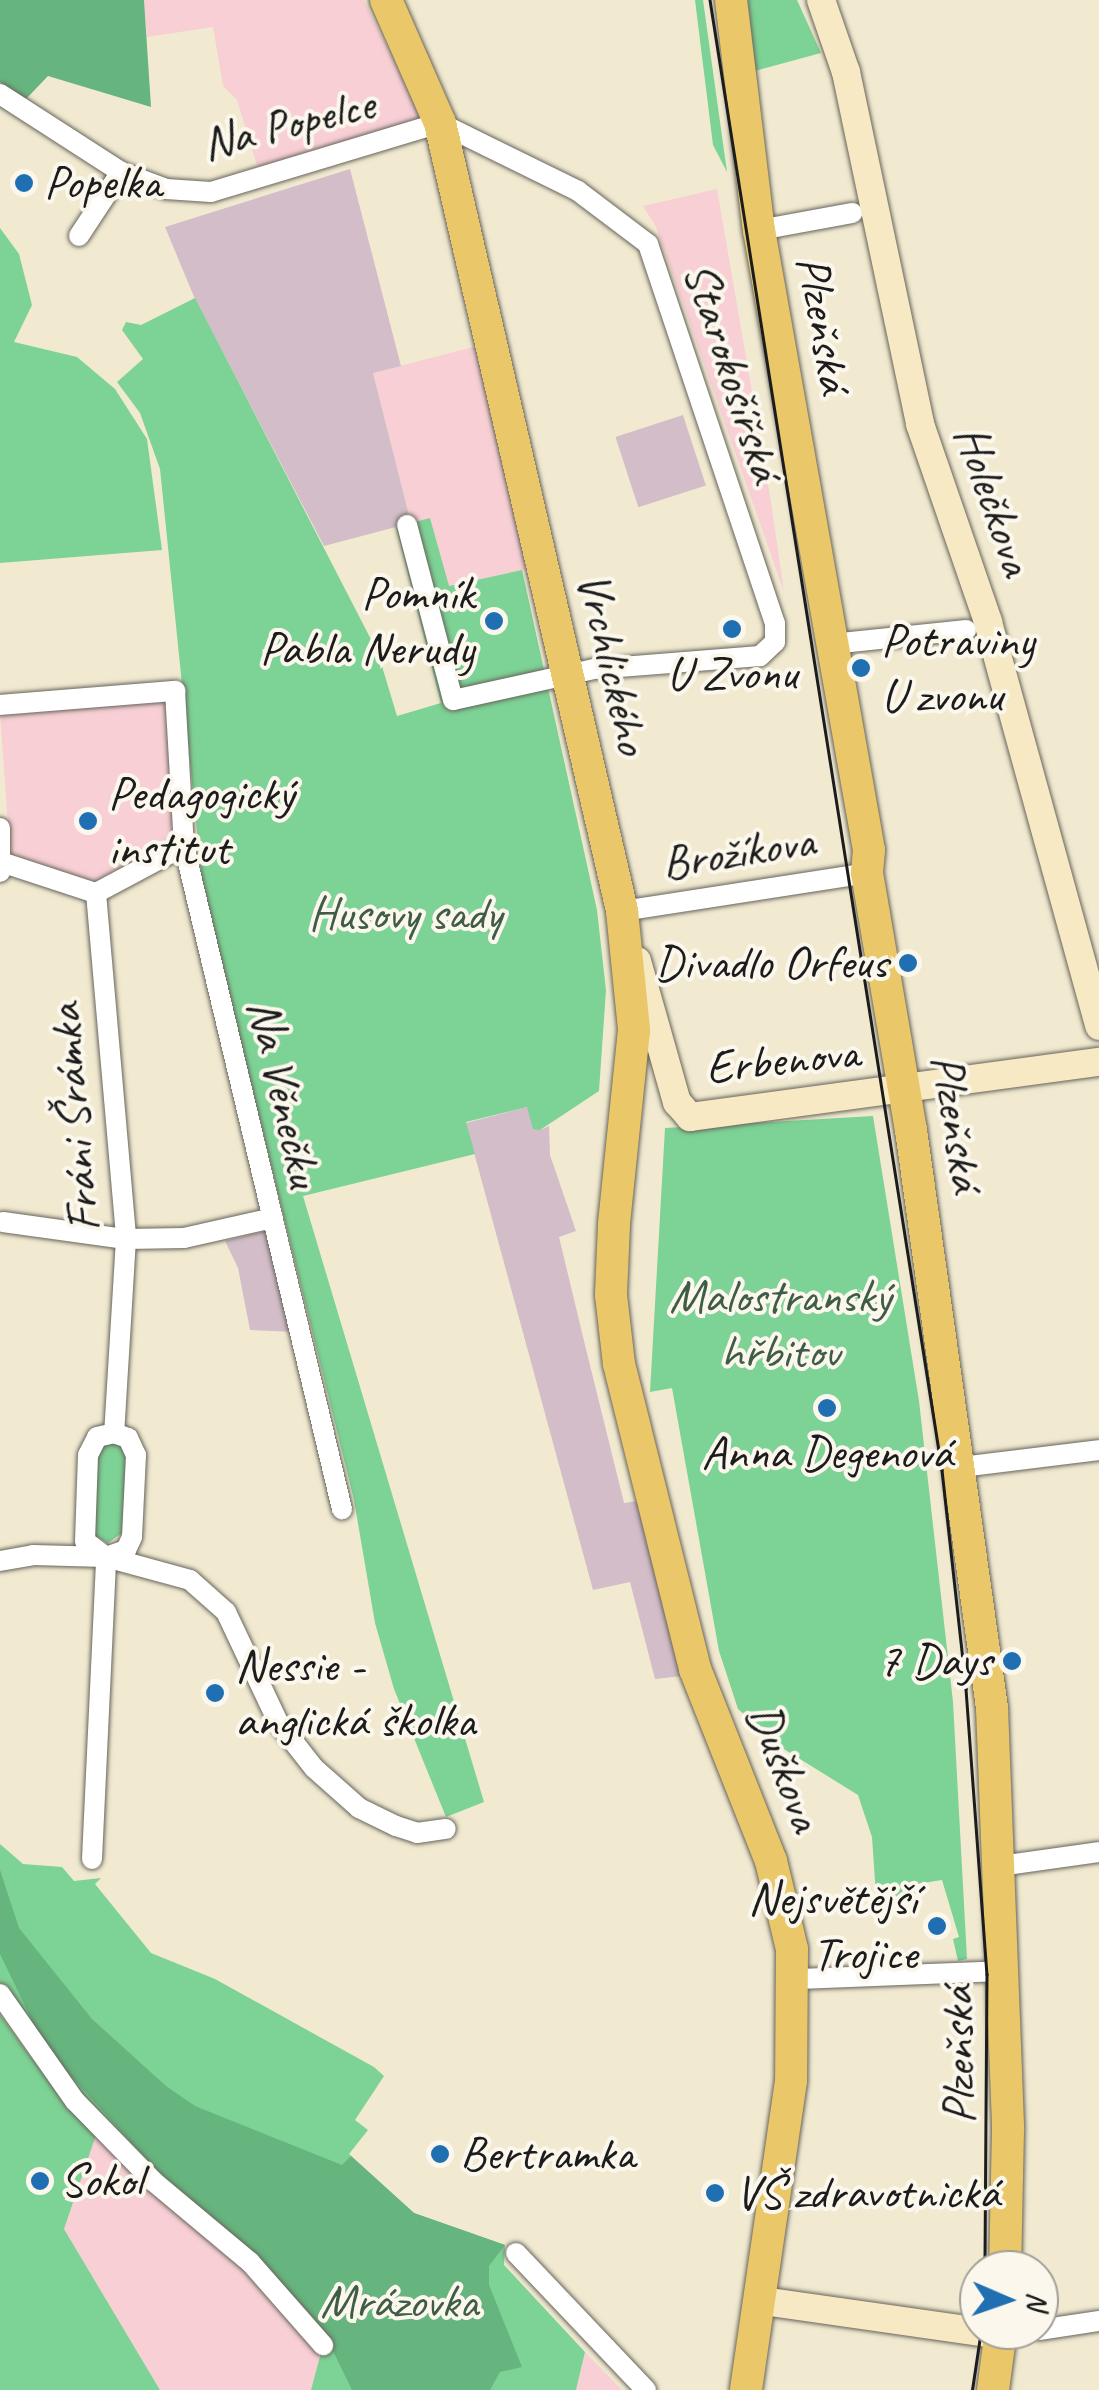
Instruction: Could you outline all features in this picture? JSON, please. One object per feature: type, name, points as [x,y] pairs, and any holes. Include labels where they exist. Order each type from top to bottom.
[{"type":"main road","name":"Vrchlického","points":[[386,0],[440,123],[622,911],[634,1030],[614,1225],[611,1294],[619,1364]]},
{"type":"main road","name":"Plzeňská","points":[[731,0],[759,230],[869,850],[867,873],[905,1092],[961,1467],[992,1708],[1004,1971],[1005,2250]]},
{"type":"main road","name":"Duškova","points":[[619,1364],[695,1669],[771,1861],[796,1979],[792,2081],[746,2390]]},
{"type":"main road","points":[[994,2390],[1011,2350]]},
{"type":"street","name":"Holečkova","points":[[821,0],[846,72],[920,424],[988,622],[1099,1026]]},
{"type":"street","name":"Na Popelce","points":[[0,94],[121,172],[166,189],[211,192],[440,123]]},
{"type":"street","name":"Starokošířská","points":[[440,123],[578,191],[648,244],[775,623],[776,642],[760,656],[567,674]]},
{"type":"street","points":[[79,236],[121,172]]},
{"type":"street","points":[[759,230],[852,213]]},
{"type":"street","points":[[406,525],[453,700],[567,674]]},
{"type":"street","points":[[832,644],[966,630]]},
{"type":"street","name":"Na Věnečku","points":[[0,705],[175,691],[184,846],[342,1510]]},
{"type":"street","points":[[0,828],[2,867],[96,893],[184,846]]},
{"type":"street","name":"Brožíkova","points":[[622,911],[867,873]]},
{"type":"street","name":"Fráni Šrámka","points":[[96,893],[126,1239],[114,1432]]},
{"type":"street","name":"Erbenova","points":[[622,911],[677,1102],[690,1117],[905,1092],[1099,1062]]},
{"type":"street","points":[[3,1222],[126,1239],[184,1238],[272,1218]]},
{"type":"street","points":[[114,1432],[128,1438],[136,1455],[132,1537],[126,1550],[106,1557],[85,1541],[88,1455],[97,1437],[114,1432]]},
{"type":"street","points":[[961,1467],[1099,1450]]},
{"type":"street","points":[[0,1561],[33,1554],[106,1557],[161,1567],[216,1598],[278,1722],[314,1768],[359,1808],[418,1832],[446,1830]]},
{"type":"street","points":[[92,1858],[106,1557]]},
{"type":"street","points":[[1000,1866],[1099,1852]]},
{"type":"street","points":[[796,1979],[1004,1971]]},
{"type":"street","points":[[0,1994],[75,2101],[153,2181],[250,2262],[323,2345]]},
{"type":"street","points":[[516,2252],[646,2390]]},
{"type":"street","points":[[762,2301],[959,2325]]},
{"type":"street","points":[[1059,2327],[1099,2322]]},
{"type":"shaded area","points":[[144,0],[364,0],[424,119],[258,169],[237,100],[223,86],[213,27],[147,37]]},
{"type":"shaded area","points":[[350,169],[401,366],[373,373],[411,523],[324,546],[195,299],[165,227]]},
{"type":"shaded area","points":[[717,189],[784,592],[656,227],[643,206]]},
{"type":"shaded area","points":[[477,346],[528,569],[449,587],[430,519],[411,523],[373,373]]},
{"type":"shaded area","points":[[683,415],[706,485],[638,507],[615,437]]},
{"type":"shaded area","points":[[166,699],[178,840],[90,883],[10,854],[0,713]]},
{"type":"shaded area","points":[[527,1107],[540,1130],[549,1126],[550,1155],[576,1231],[559,1237],[585,1345],[624,1503],[638,1501],[682,1676],[655,1679],[630,1582],[593,1590],[466,1123]]},
{"type":"shaded area","points":[[273,1229],[296,1332],[250,1330],[238,1268],[225,1241]]},
{"type":"shaded area","points":[[96,2134],[330,2345],[311,2390],[160,2390],[64,2229]]},
{"type":"shaded area","points":[[585,2352],[622,2390],[576,2390]]},
{"type":"green space","points":[[0,0],[144,0],[151,107],[48,76],[26,99],[0,82]]},
{"type":"green space","points":[[695,0],[703,0],[727,172],[713,145]]},
{"type":"green space","points":[[748,0],[797,0],[821,53],[755,71]]},
{"type":"green space","points":[[0,228],[19,254],[32,305],[14,342],[77,357],[115,389],[147,439],[162,550],[0,563]]},
{"type":"green space","name":"Husovy sady","points":[[195,298],[378,653],[397,716],[441,703],[396,527],[430,518],[449,586],[522,570],[597,910],[606,990],[599,1091],[540,1130],[533,1129],[527,1107],[466,1122],[475,1154],[303,1196],[484,1802],[446,1817],[394,1689],[375,1623],[354,1500],[203,890],[160,469],[140,413],[117,382],[143,359],[122,330],[126,322],[141,325]]},
{"type":"green space","name":"Malostranský hřbitov","points":[[873,1116],[919,1401],[953,1702],[967,1959],[958,1961],[953,1939],[959,1937],[942,1880],[917,1884],[915,1900],[877,1910],[872,1837],[858,1795],[779,1746],[738,1709],[719,1651],[672,1388],[650,1392],[665,1128]]},
{"type":"green space","points":[[115,1442],[127,1450],[125,1531],[108,1543],[92,1534],[94,1457],[102,1445]]},
{"type":"green space","points":[[0,1844],[23,1864],[62,1867],[74,1881],[101,1878],[95,1884],[151,1953],[215,1979],[384,2076],[355,2120],[368,2130],[349,2154],[414,2213],[505,2245],[504,2265],[585,2352],[576,2390],[311,2390],[323,2345],[250,2262],[96,2135],[64,2229],[160,2390],[0,2390],[0,2014],[38,2067],[0,2006]]},
{"type":"green space","name":"Mrázovka","points":[[0,1870],[19,1928],[92,2019],[166,2086],[195,2106],[342,2165],[351,2156],[414,2213],[505,2245],[489,2266],[489,2285],[522,2367],[500,2372],[490,2390],[352,2390],[330,2345],[253,2254],[155,2168],[46,2049],[0,1954]]},
{"type":"tram line","points":[[710,0],[942,1470],[966,1689],[987,1974],[985,2250]]},
{"type":"tram line","points":[[972,2390],[978,2350]]},
{"type":"place","name":"Popelka","points":[[24,183]]},
{"type":"place","name":"Pomník Pabla Nerudy","points":[[494,621]]},
{"type":"place","name":"U Zvonu","points":[[732,629]]},
{"type":"place","name":"Potraviny U zvonu","points":[[861,668]]},
{"type":"place","name":"Pedagogický institut","points":[[88,821]]},
{"type":"place","name":"Divadlo Orfeus","points":[[908,963]]},
{"type":"place","name":"Anna Degenová","points":[[827,1408]]},
{"type":"place","name":"7 Days","points":[[1012,1661]]},
{"type":"place","name":"Nessie - anglická školka","points":[[215,1693]]},
{"type":"place","name":"Nejsvětější Trojice","points":[[937,1926]]},
{"type":"place","name":"Bertramka","points":[[440,2154]]},
{"type":"place","name":"Sokol","points":[[40,2181]]},
{"type":"place","name":"VŠ zdravotnická","points":[[715,2193]]}]
